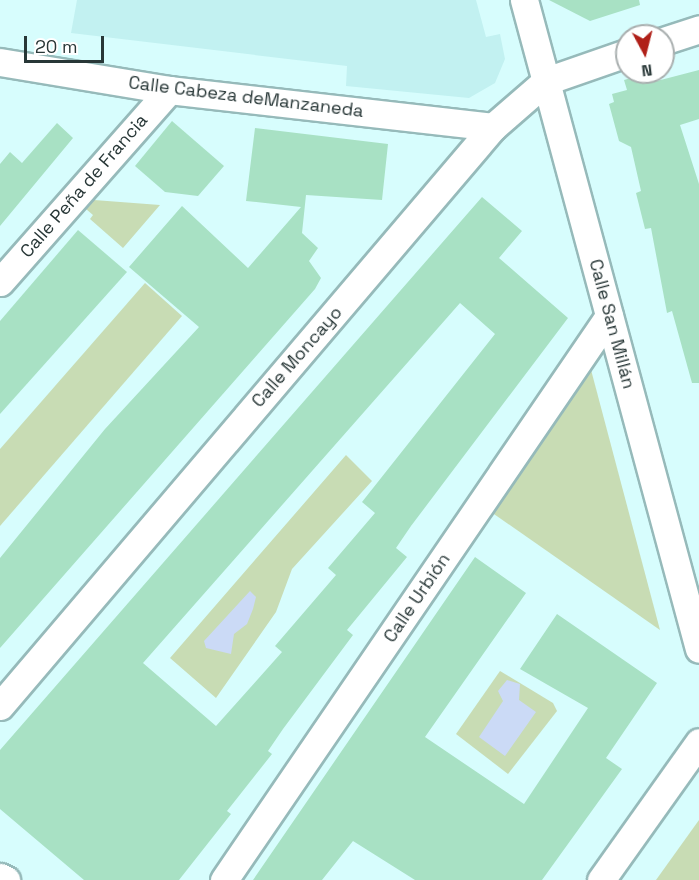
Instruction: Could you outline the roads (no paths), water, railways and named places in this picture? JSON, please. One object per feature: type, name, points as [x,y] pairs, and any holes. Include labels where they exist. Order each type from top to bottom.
[{"type":"street","name":"Calle San Millán","points":[[524,0],[699,649]]},
{"type":"street","points":[[675,37],[699,28]]},
{"type":"street","name":"Calle Moncayo","points":[[0,706],[493,127],[546,81],[615,57]]},
{"type":"street","name":"Calle Cabeza deManzaneda","points":[[0,62],[169,90],[493,127]]},
{"type":"street","name":"Calle Peña de Francia","points":[[0,282],[169,90]]},
{"type":"street","name":"Calle Urbión","points":[[224,880],[609,316]]},
{"type":"street","points":[[601,880],[699,742]]},
{"type":"street","points":[[0,877],[6,880]]}]
